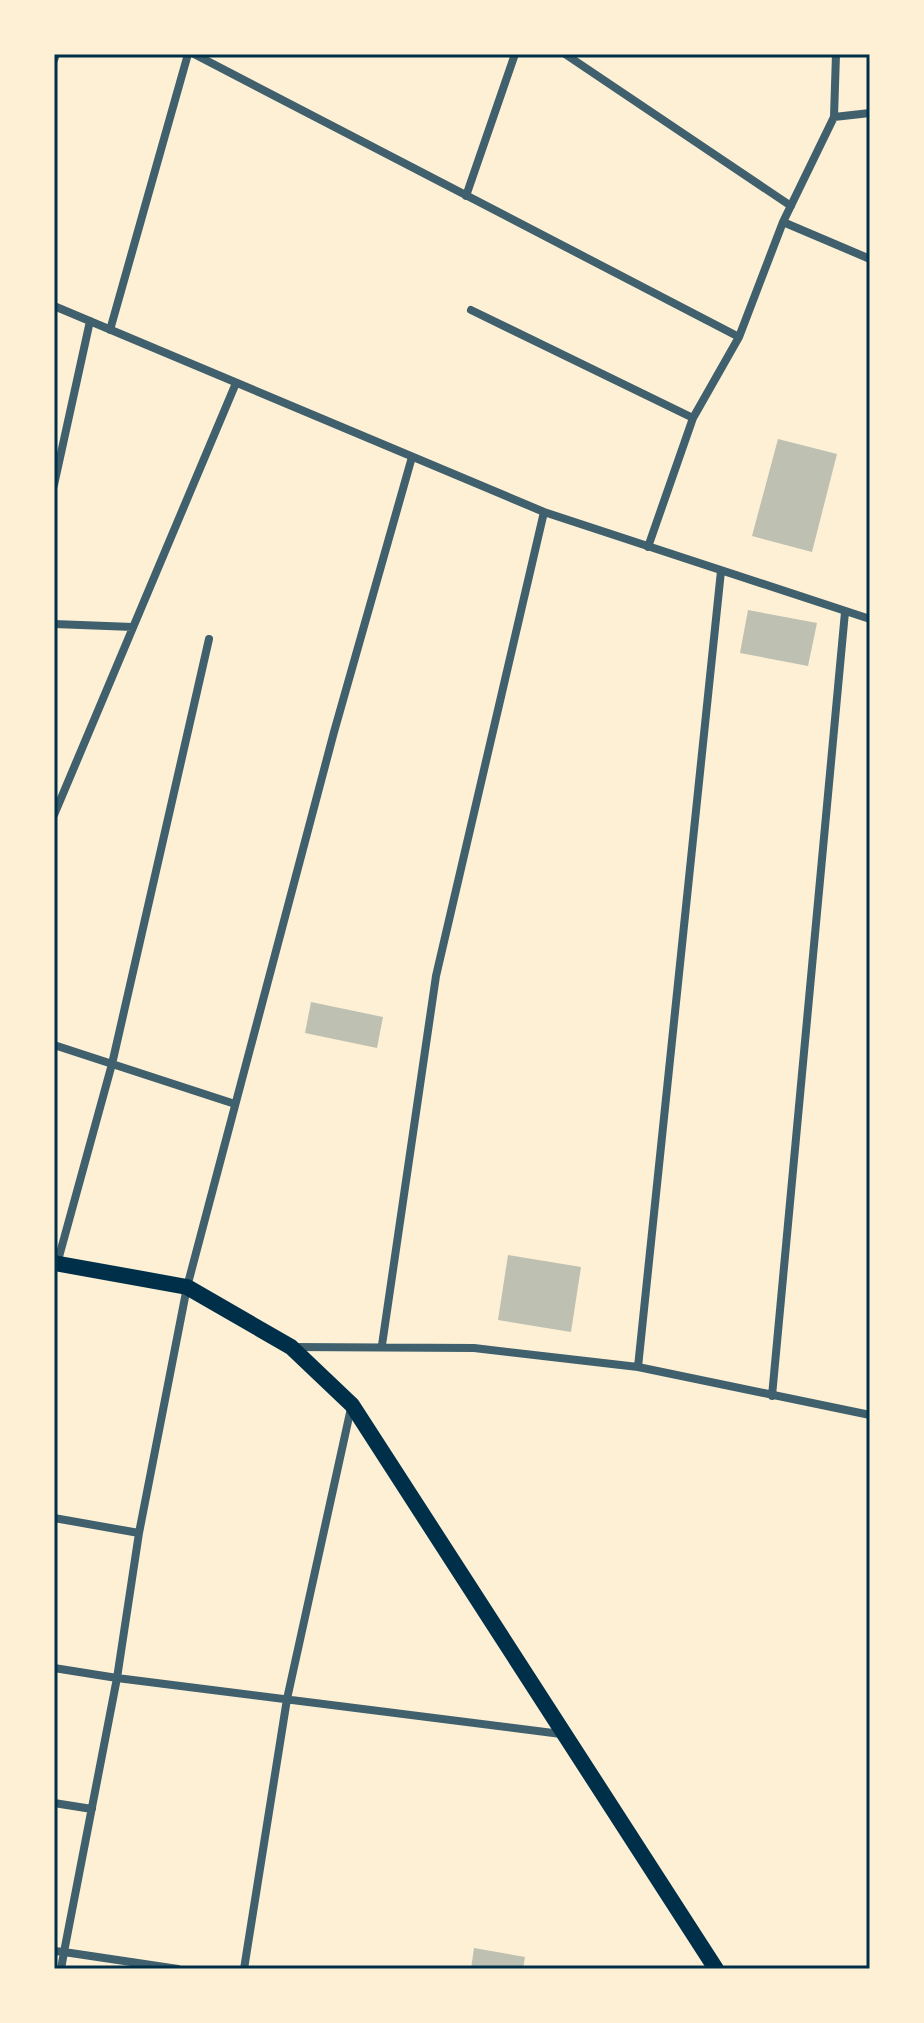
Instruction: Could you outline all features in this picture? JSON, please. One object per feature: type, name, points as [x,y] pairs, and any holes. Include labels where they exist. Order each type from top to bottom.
[{"type":"main road","points":[[56,1263],[187,1287],[291,1347],[352,1405],[716,1969]]},
{"type":"street","points":[[54,60],[56,54]]},
{"type":"street","points":[[110,330],[188,54]]},
{"type":"street","points":[[194,54],[739,337]]},
{"type":"street","points":[[466,196],[515,54]]},
{"type":"street","points":[[565,54],[791,206]]},
{"type":"street","points":[[648,547],[693,418],[739,337],[783,222],[834,117],[836,54]]},
{"type":"street","points":[[834,117],[870,113]]},
{"type":"street","points":[[783,222],[870,259]]},
{"type":"street","points":[[54,306],[544,512],[870,619]]},
{"type":"street","points":[[471,310],[693,418]]},
{"type":"street","points":[[54,485],[90,321]]},
{"type":"street","points":[[54,814],[236,383]]},
{"type":"street","points":[[61,1969],[59,1951],[92,1809],[117,1678],[139,1533],[187,1287],[334,732],[412,457]]},
{"type":"street","points":[[382,1345],[436,976],[544,512]]},
{"type":"street","points":[[638,1367],[721,571]]},
{"type":"street","points":[[772,1396],[845,612]]},
{"type":"street","points":[[54,624],[133,627]]},
{"type":"street","points":[[56,1263],[112,1064],[209,639]]},
{"type":"street","points":[[54,1045],[235,1104]]},
{"type":"street","points":[[291,1347],[382,1345],[474,1348],[638,1367],[870,1415]]},
{"type":"street","points":[[244,1969],[287,1699],[352,1405]]},
{"type":"street","points":[[54,1518],[139,1533]]},
{"type":"street","points":[[54,1668],[562,1734]]},
{"type":"street","points":[[54,1803],[92,1809]]},
{"type":"street","points":[[59,1951],[178,1969]]},
{"type":"building","points":[[778,439],[837,454],[812,552],[752,536]]},
{"type":"building","points":[[748,610],[817,623],[808,666],[740,653]]},
{"type":"building","points":[[311,1002],[383,1017],[377,1048],[305,1033]]},
{"type":"building","points":[[508,1255],[581,1267],[571,1332],[498,1320]]},
{"type":"building","points":[[474,1948],[525,1957],[523,1969],[471,1969]]}]
